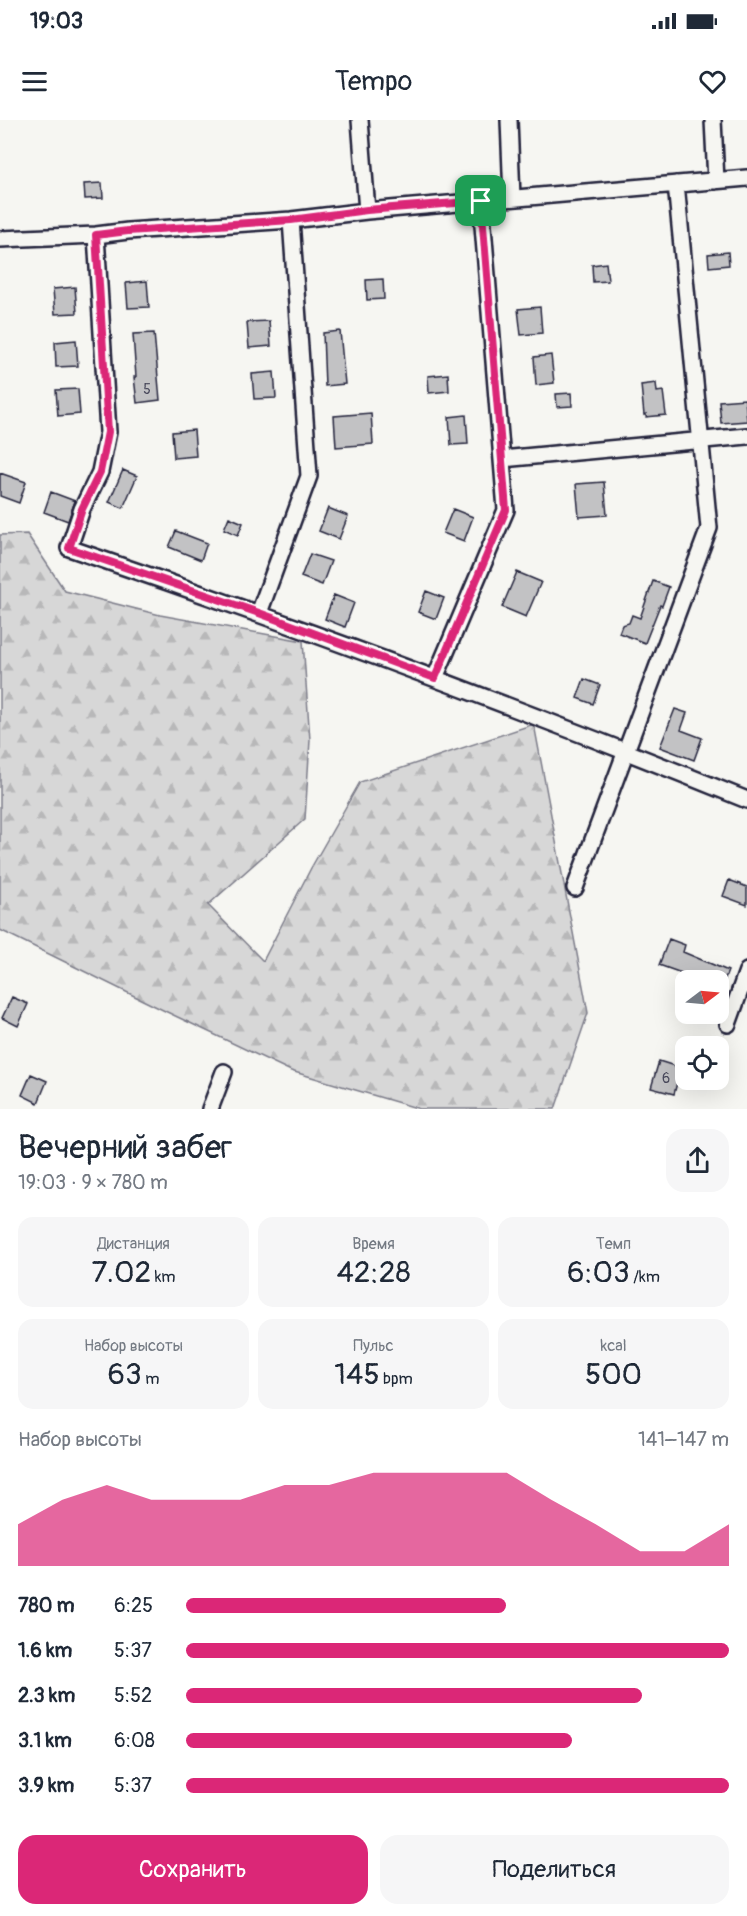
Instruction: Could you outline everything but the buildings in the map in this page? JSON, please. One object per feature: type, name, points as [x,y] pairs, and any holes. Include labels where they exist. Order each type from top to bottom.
[{"type":"street","points":[[360,120],[367,210]]},
{"type":"street","points":[[509,120],[512,198]]},
{"type":"street","points":[[713,120],[716,181]]},
{"type":"street","points":[[0,238],[96,235],[291,220],[367,210],[747,178]]},
{"type":"street","points":[[575,888],[709,528],[676,184]]},
{"type":"street","points":[[435,678],[506,510],[481,201]]},
{"type":"street","points":[[259,613],[309,476],[291,220]]},
{"type":"street","points":[[96,235],[108,432],[100,472],[82,509],[69,548],[259,613],[435,678],[747,800]]},
{"type":"street","points":[[502,459],[747,436]]},
{"type":"street","points":[[729,1021],[747,971]]},
{"type":"street","points":[[210,1109],[224,1072]]},
{"type":"green space","points":[[27,534],[65,591],[160,615],[303,641],[310,740],[305,819],[208,905],[263,961],[311,868],[360,782],[534,724],[588,1013],[555,1109],[420,1109],[291,1071],[0,930],[0,535]]},
{"type":"route","points":[[481,201],[506,510],[435,678],[259,613],[69,548],[82,509],[100,472],[108,432],[96,235],[291,220],[367,210],[481,201]]}]
